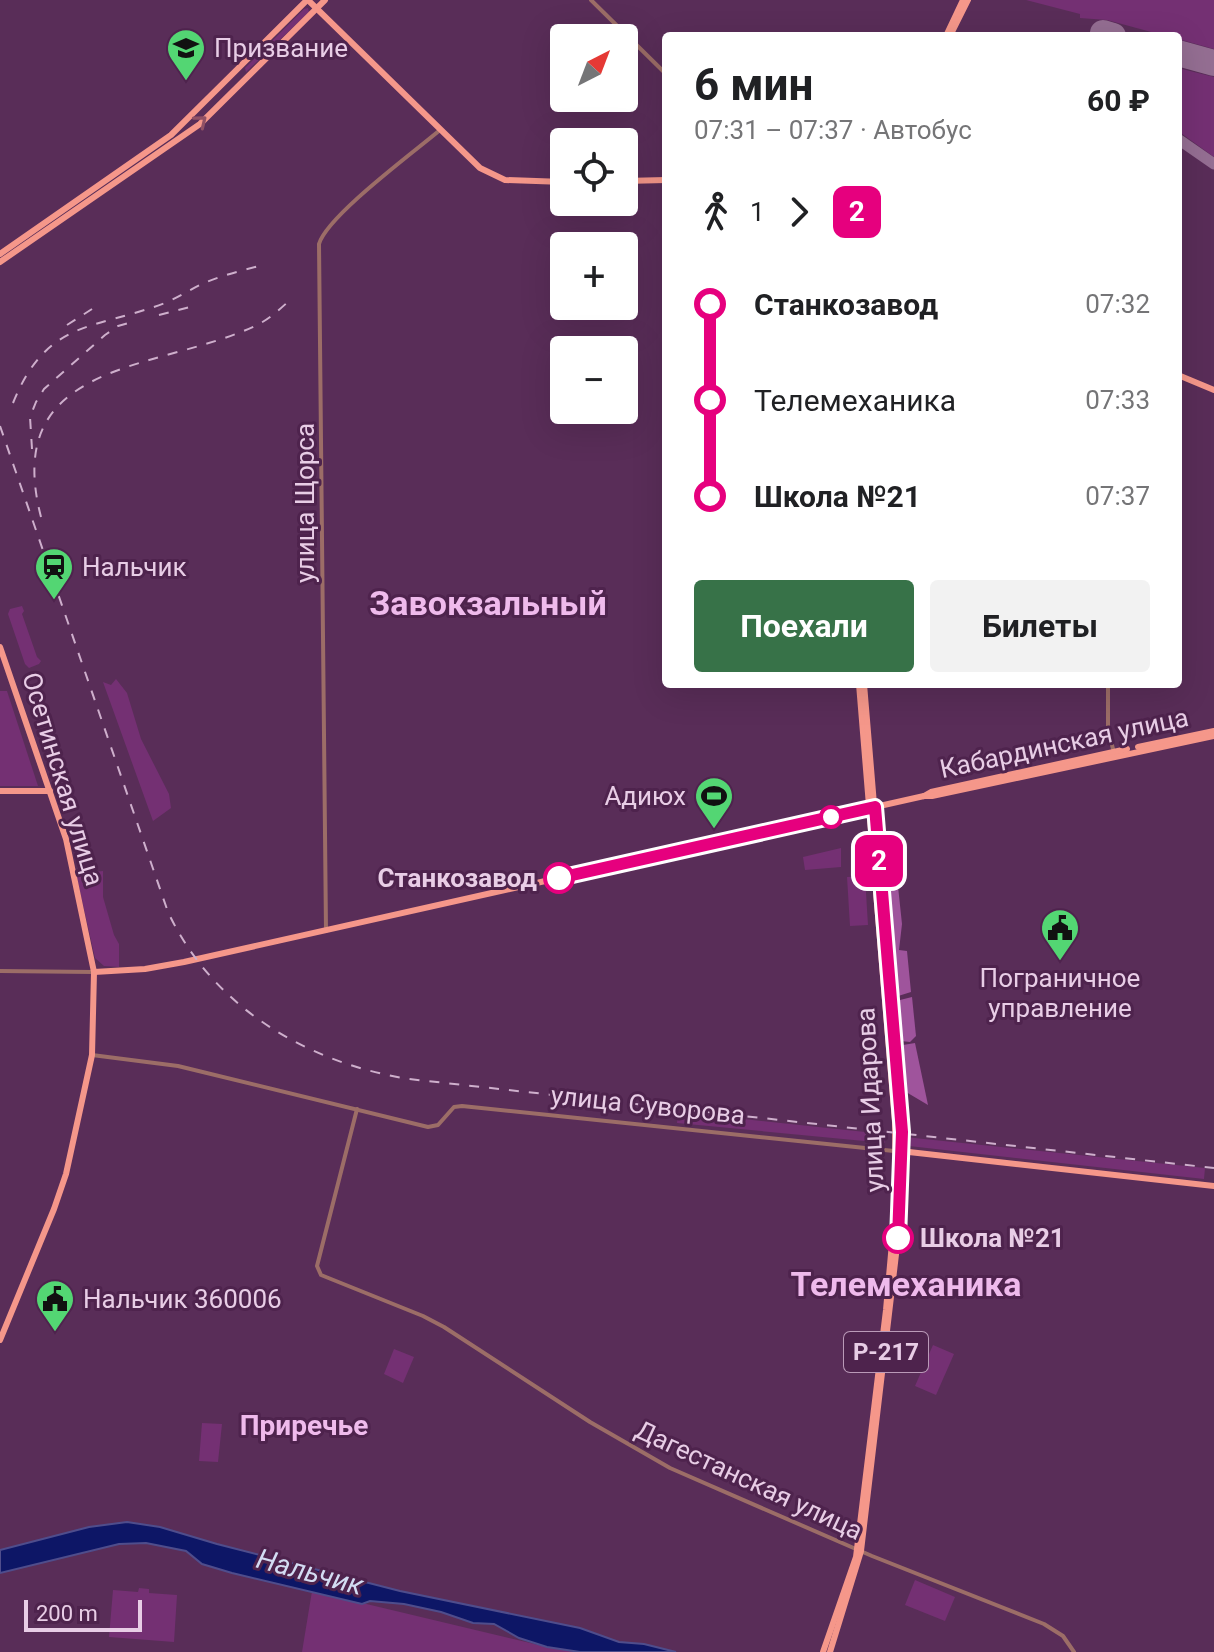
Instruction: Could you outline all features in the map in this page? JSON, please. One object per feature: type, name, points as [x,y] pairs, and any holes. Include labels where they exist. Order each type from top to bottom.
[{"type":"main road","points":[[0,254],[171,135],[308,0],[471,161],[498,178],[550,182]]},
{"type":"main road","points":[[0,262],[200,124],[325,0]]},
{"type":"main road","points":[[950,32],[966,0]]},
{"type":"main road","points":[[638,181],[662,180]]},
{"type":"main road","points":[[1182,377],[1214,390]]},
{"type":"main road","name":"Осетинская улица","points":[[0,647],[66,839],[94,972],[92,1055],[63,1182],[0,1340]]},
{"type":"main road","name":"улица Идарова","points":[[830,1652],[859,1550],[886,1310],[899,1151],[861,688]]},
{"type":"main road","name":"Кабардинская улица","points":[[94,972],[156,968],[1214,733]]},
{"type":"main road","points":[[0,791],[50,791]]},
{"type":"main road","name":"улица Суворова","points":[[899,1151],[1214,1186]]},
{"type":"main road","name":"улица Идарова","points":[[823,1652],[859,1550]]},
{"type":"street","points":[[591,0],[662,70]]},
{"type":"street","name":"улица Щорса","points":[[326,931],[319,244],[325,230],[440,130]]},
{"type":"street","points":[[1108,688],[1108,729],[1114,754]]},
{"type":"street","name":"Кабардинская улица","points":[[0,971],[94,972]]},
{"type":"street","name":"улица Суворова","points":[[92,1055],[161,1063],[428,1127],[438,1125],[454,1107],[462,1106],[899,1151]]},
{"type":"street","name":"Дагестанская улица","points":[[357,1109],[317,1266],[318,1273],[444,1327],[590,1422],[670,1468],[859,1550],[1052,1628],[1063,1636],[1074,1652]]},
{"type":"shaded area","points":[[1026,0],[1214,0],[1214,49],[1182,40],[1182,32],[1151,32],[1107,20],[1080,18],[1080,14]]},
{"type":"shaded area","points":[[308,8],[309,12],[246,72],[245,68]]},
{"type":"shaded area","points":[[1182,69],[1214,77],[1214,157],[1182,134]]},
{"type":"shaded area","points":[[22,606],[22,614],[41,661],[29,668],[8,614],[10,609]]},
{"type":"shaded area","points":[[116,679],[127,693],[141,739],[169,794],[171,808],[153,821],[103,682],[111,685]]},
{"type":"shaded area","points":[[0,691],[7,691],[38,786],[0,786]]},
{"type":"shaded area","points":[[841,848],[841,867],[805,870],[803,857]]},
{"type":"shaded area","points":[[103,871],[103,897],[119,944],[119,967],[104,966],[95,958],[76,874]]},
{"type":"shaded area","points":[[884,872],[897,877],[902,924],[899,950],[907,951],[911,992],[895,997]]},
{"type":"shaded area","points":[[865,876],[868,925],[850,926],[847,877]]},
{"type":"shaded area","points":[[912,997],[916,1036],[910,1042],[901,1041],[896,1024],[896,1001]]},
{"type":"shaded area","points":[[915,1043],[928,1105],[901,1089],[897,1046]]},
{"type":"shaded area","points":[[678,1112],[884,1134],[885,1143],[677,1123]]},
{"type":"shaded area","points":[[905,1137],[1205,1168],[1204,1179],[909,1146],[904,1143]]},
{"type":"shaded area","points":[[933,1345],[954,1354],[936,1395],[915,1386]]},
{"type":"shaded area","points":[[394,1349],[414,1357],[403,1383],[384,1374]]},
{"type":"shaded area","points":[[202,1423],[222,1424],[218,1462],[199,1461]]},
{"type":"shaded area","points":[[915,1580],[955,1597],[945,1621],[905,1605]]},
{"type":"shaded area","points":[[139,1588],[149,1589],[149,1593],[177,1595],[174,1642],[109,1637],[113,1590],[138,1592]]},
{"type":"shaded area","points":[[312,1591],[547,1647],[580,1652],[302,1652]]},
{"type":"water","points":[[127,1522],[160,1527],[400,1591],[580,1628],[619,1642],[676,1652],[580,1652],[547,1647],[519,1638],[494,1624],[473,1623],[404,1604],[370,1601],[362,1604],[232,1573],[202,1564],[186,1551],[146,1543],[119,1544],[0,1573],[0,1550],[89,1527]]},
{"type":"taxiway","points":[[1182,142],[1214,164]]},
{"type":"runway","points":[[1182,54],[1214,63]]},
{"type":"railway","points":[[13,403],[26,376],[41,356],[75,332],[165,303],[211,280],[263,265]]},
{"type":"railway","points":[[41,517],[34,465],[44,427],[65,399],[97,379],[255,326],[290,300]]},
{"type":"railway","points":[[159,315],[194,306]]},
{"type":"railway","points":[[67,325],[92,309]]},
{"type":"railway","points":[[32,449],[30,417],[44,389],[105,335],[118,326],[132,322]]},
{"type":"railway","points":[[0,426],[168,912],[187,946],[210,976],[237,1003],[268,1026],[335,1060],[409,1079],[1214,1168]]},
{"type":"bus line","name":"2","points":[[559,878],[875,807],[902,1132],[898,1238]]},
{"type":"place","name":"Призвание","points":[[186,82]]},
{"type":"place","name":"Нальчик","points":[[54,601]]},
{"type":"place","name":"Адиюх","points":[[714,830]]},
{"type":"place","name":"Станкозавод","points":[[559,878]]},
{"type":"place","name":"Пограничное управление","points":[[1060,962]]},
{"type":"place","name":"Школа №21","points":[[898,1238]]},
{"type":"place","name":"Нальчик 360006","points":[[55,1333]]},
{"type":"district","name":"Завокзальный","points":[[488,603]]},
{"type":"district","name":"Телемеханика","points":[[906,1284]]},
{"type":"district","name":"Приречье","points":[[304,1425]]}]
